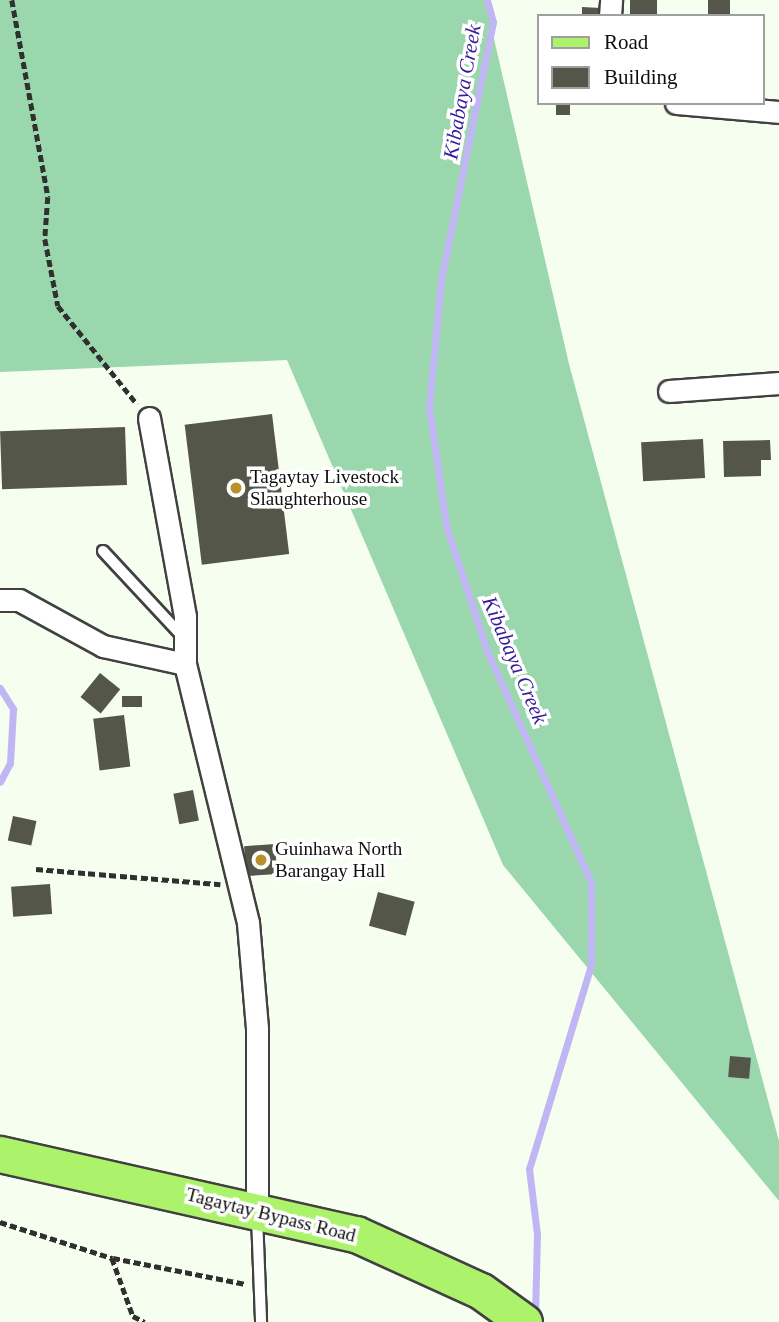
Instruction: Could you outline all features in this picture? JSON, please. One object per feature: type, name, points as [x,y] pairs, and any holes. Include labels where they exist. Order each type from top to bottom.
[{"type":"main road","name":"Tagaytay Bypass Road","points":[[0,1154],[257,1209],[356,1234],[481,1291],[524,1322]]},
{"type":"street","points":[[699,105],[779,112]]},
{"type":"street","points":[[669,391],[779,383]]},
{"type":"street","points":[[149,418],[167,497],[185,639],[185,664],[248,923],[257,1029],[257,1209]]},
{"type":"street","points":[[0,600],[19,600],[103,646],[185,664]]},
{"type":"lane","points":[[103,551],[185,639]]},
{"type":"lane","points":[[257,1209],[261,1322]]},
{"type":"path","points":[[12,0],[48,197],[45,239],[58,306],[149,418]]},
{"type":"path","points":[[36,869],[182,885],[238,884]]},
{"type":"path","points":[[0,1222],[112,1258],[260,1287]]},
{"type":"path","points":[[112,1258],[133,1316],[145,1322]]},
{"type":"green space","points":[[0,0],[485,0],[569,364],[779,1141],[779,1201],[503,865],[287,360],[0,372]]},
{"type":"building","points":[[630,0],[657,0],[657,14],[630,14]]},
{"type":"building","points":[[708,0],[730,0],[730,14],[708,14]]},
{"type":"building","points":[[582,7],[601,8],[600,14],[582,14]]},
{"type":"building","points":[[556,105],[570,105],[570,115],[556,115]]},
{"type":"building","name":"Tagaytay Livestock Slaughterhouse","points":[[272,414],[289,554],[202,565],[185,425]]},
{"type":"building","points":[[125,427],[127,485],[2,489],[0,431]]},
{"type":"building","points":[[703,439],[705,478],[643,481],[641,442]]},
{"type":"building","points":[[770,440],[771,460],[761,460],[761,476],[724,477],[723,441]]},
{"type":"building","points":[[100,673],[120,689],[101,713],[80,697]]},
{"type":"building","points":[[122,696],[142,696],[142,707],[122,707]]},
{"type":"building","points":[[124,715],[130,767],[100,770],[93,719]]},
{"type":"building","points":[[193,790],[199,820],[179,824],[173,794]]},
{"type":"building","points":[[13,816],[36,821],[31,845],[8,840]]},
{"type":"building","name":"Guinhawa North Barangay Hall","points":[[275,844],[277,874],[246,876],[244,846]]},
{"type":"building","points":[[50,884],[52,914],[13,917],[11,887]]},
{"type":"building","points":[[378,892],[415,902],[406,936],[369,926]]},
{"type":"building","points":[[730,1056],[751,1058],[749,1079],[728,1077]]},
{"type":"waterway","name":"Kibabaya Creek","points":[[487,0],[493,22],[441,281],[429,406],[446,526],[487,651],[591,882],[591,965],[529,1169],[537,1234],[535,1318]]},
{"type":"waterway","name":"Kibabaya Creek","points":[[0,688],[13,709],[10,763],[0,782]]},
{"type":"place","name":"Tagaytay Livestock Slaughterhouse","points":[[236,488]]},
{"type":"place","name":"Guinhawa North Barangay Hall","points":[[261,860]]}]
